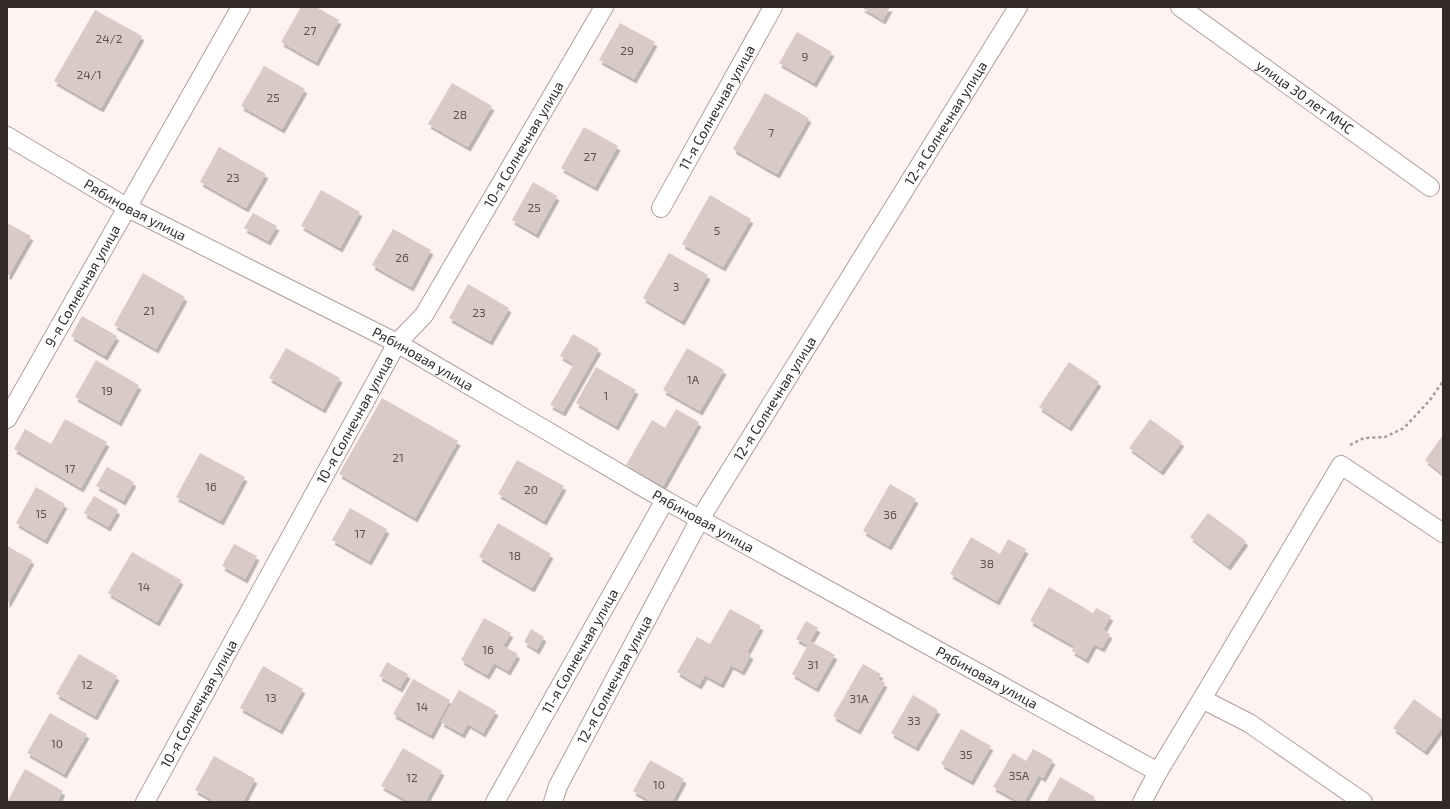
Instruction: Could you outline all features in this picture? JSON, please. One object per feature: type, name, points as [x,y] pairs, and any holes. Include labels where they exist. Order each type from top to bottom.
[{"type":"street","name":"9-я Солнечная улица","points":[[7,419],[241,7]]},
{"type":"street","name":"10-я Солнечная улица","points":[[145,802],[397,344],[424,315],[604,7]]},
{"type":"street","name":"11-я Солнечная улица","points":[[662,208],[772,7]]},
{"type":"street","name":"12-я Солнечная улица","points":[[553,802],[558,786],[700,519],[1018,7]]},
{"type":"street","name":"улица 30 лет МЧС","points":[[1180,7],[1430,187]]},
{"type":"street","name":"Рябиновая улица","points":[[7,136],[128,208],[397,344],[665,500],[1158,772]]},
{"type":"street","points":[[1142,802],[1158,772],[1341,465],[1443,533]]},
{"type":"street","name":"11-я Солнечная улица","points":[[495,802],[665,500]]},
{"type":"street","points":[[1202,699],[1249,723],[1363,802]]},
{"type":"path","points":[[1341,465],[1349,446],[1364,438],[1385,437],[1404,428],[1430,400],[1443,381]]},
{"type":"building","points":[[301,7],[316,7],[339,20],[316,62],[281,42]]},
{"type":"building","points":[[861,7],[890,7],[883,20]]},
{"type":"building","points":[[95,10],[142,36],[101,108],[54,81]]},
{"type":"building","points":[[620,23],[655,42],[634,79],[599,60]]},
{"type":"building","points":[[797,32],[832,52],[814,83],[779,63]]},
{"type":"building","points":[[264,66],[305,89],[282,129],[241,106]]},
{"type":"building","points":[[452,83],[492,106],[468,147],[428,124]]},
{"type":"building","points":[[765,93],[809,118],[777,174],[733,149]]},
{"type":"building","points":[[584,127],[618,146],[595,187],[561,168]]},
{"type":"building","points":[[219,147],[266,174],[246,208],[200,182]]},
{"type":"building","points":[[533,182],[557,196],[536,234],[512,220]]},
{"type":"building","points":[[321,190],[360,212],[340,248],[301,226]]},
{"type":"building","points":[[710,195],[751,219],[723,267],[682,244]]},
{"type":"building","points":[[253,213],[277,226],[268,241],[244,228]]},
{"type":"building","points":[[7,223],[31,236],[9,275],[7,275]]},
{"type":"building","points":[[393,229],[431,250],[411,287],[372,265]]},
{"type":"building","points":[[669,253],[708,275],[682,321],[643,298]]},
{"type":"building","points":[[143,273],[185,297],[156,349],[114,325]]},
{"type":"building","points":[[468,284],[509,308],[490,341],[449,318]]},
{"type":"building","points":[[82,316],[117,336],[105,356],[71,336]]},
{"type":"building","points":[[573,334],[599,349],[563,412],[550,405],[574,364],[560,356]]},
{"type":"building","points":[[286,348],[340,378],[323,409],[269,378]]},
{"type":"building","points":[[687,348],[724,370],[700,411],[663,390]]},
{"type":"building","points":[[96,360],[139,385],[119,422],[75,397]]},
{"type":"building","points":[[1069,362],[1099,382],[1069,427],[1039,407]]},
{"type":"building","points":[[596,367],[636,390],[616,426],[576,403]]},
{"type":"building","points":[[382,398],[458,441],[415,518],[339,474]]},
{"type":"building","points":[[676,409],[699,422],[663,486],[626,465],[652,420],[665,428]]},
{"type":"building","points":[[65,419],[107,442],[81,488],[14,449],[25,429],[51,444]]},
{"type":"building","points":[[1150,419],[1182,442],[1161,471],[1129,448]]},
{"type":"building","points":[[1443,435],[1443,474],[1425,460]]},
{"type":"building","points":[[200,453],[245,477],[221,521],[176,497]]},
{"type":"building","points":[[517,460],[564,486],[544,521],[498,494]]},
{"type":"building","points":[[107,467],[134,482],[123,501],[96,486]]},
{"type":"building","points":[[890,484],[916,499],[889,546],[863,531]]},
{"type":"building","points":[[36,487],[65,504],[45,540],[16,523]]},
{"type":"building","points":[[94,496],[118,510],[108,527],[84,513]]},
{"type":"building","points":[[350,508],[387,529],[369,561],[332,540]]},
{"type":"building","points":[[1208,513],[1246,541],[1228,566],[1190,537]]},
{"type":"building","points":[[498,523],[551,554],[532,588],[479,557]]},
{"type":"building","points":[[971,537],[1000,554],[1008,539],[1026,549],[997,601],[950,574]]},
{"type":"building","points":[[234,544],[257,556],[245,579],[222,566]]},
{"type":"building","points":[[7,546],[32,560],[8,603],[7,602]]},
{"type":"building","points":[[132,552],[181,580],[157,622],[108,593]]},
{"type":"building","points":[[1049,587],[1093,613],[1096,608],[1111,616],[1103,630],[1110,634],[1102,648],[1094,644],[1086,659],[1072,651],[1074,646],[1030,621]]},
{"type":"building","points":[[730,609],[761,626],[747,652],[751,655],[742,671],[731,665],[721,684],[705,675],[699,685],[677,672],[697,637],[710,644]]},
{"type":"building","points":[[484,618],[511,633],[503,646],[518,654],[508,671],[494,663],[487,675],[461,660]]},
{"type":"building","points":[[806,621],[818,628],[810,641],[835,655],[816,688],[792,674],[808,645],[796,639]]},
{"type":"building","points":[[531,629],[544,637],[537,650],[524,642]]},
{"type":"building","points":[[79,654],[117,676],[95,716],[56,694]]},
{"type":"building","points":[[387,662],[408,674],[400,688],[379,676]]},
{"type":"building","points":[[863,664],[881,674],[878,679],[885,683],[858,730],[833,716]]},
{"type":"building","points":[[263,666],[303,689],[280,730],[240,708]]},
{"type":"building","points":[[413,679],[450,700],[431,735],[393,714]]},
{"type":"building","points":[[459,690],[496,711],[483,733],[468,724],[462,734],[441,722]]},
{"type":"building","points":[[913,695],[938,710],[916,747],[891,733]]},
{"type":"building","points":[[1414,699],[1443,720],[1443,726],[1425,751],[1393,728]]},
{"type":"building","points":[[50,713],[87,734],[64,774],[27,753]]},
{"type":"building","points":[[961,729],[991,746],[971,781],[941,764]]},
{"type":"building","points":[[403,748],[442,771],[425,802],[410,802],[381,786]]},
{"type":"building","points":[[1033,749],[1053,760],[1043,778],[1039,775],[1024,802],[1020,802],[993,787],[1013,753],[1026,761]]},
{"type":"building","points":[[214,756],[255,779],[243,802],[216,802],[195,790]]},
{"type":"building","points":[[650,760],[684,779],[672,802],[653,802],[633,791]]},
{"type":"building","points":[[25,769],[63,791],[57,802],[7,802]]},
{"type":"building","points":[[1060,777],[1095,797],[1092,802],[1046,802]]}]
